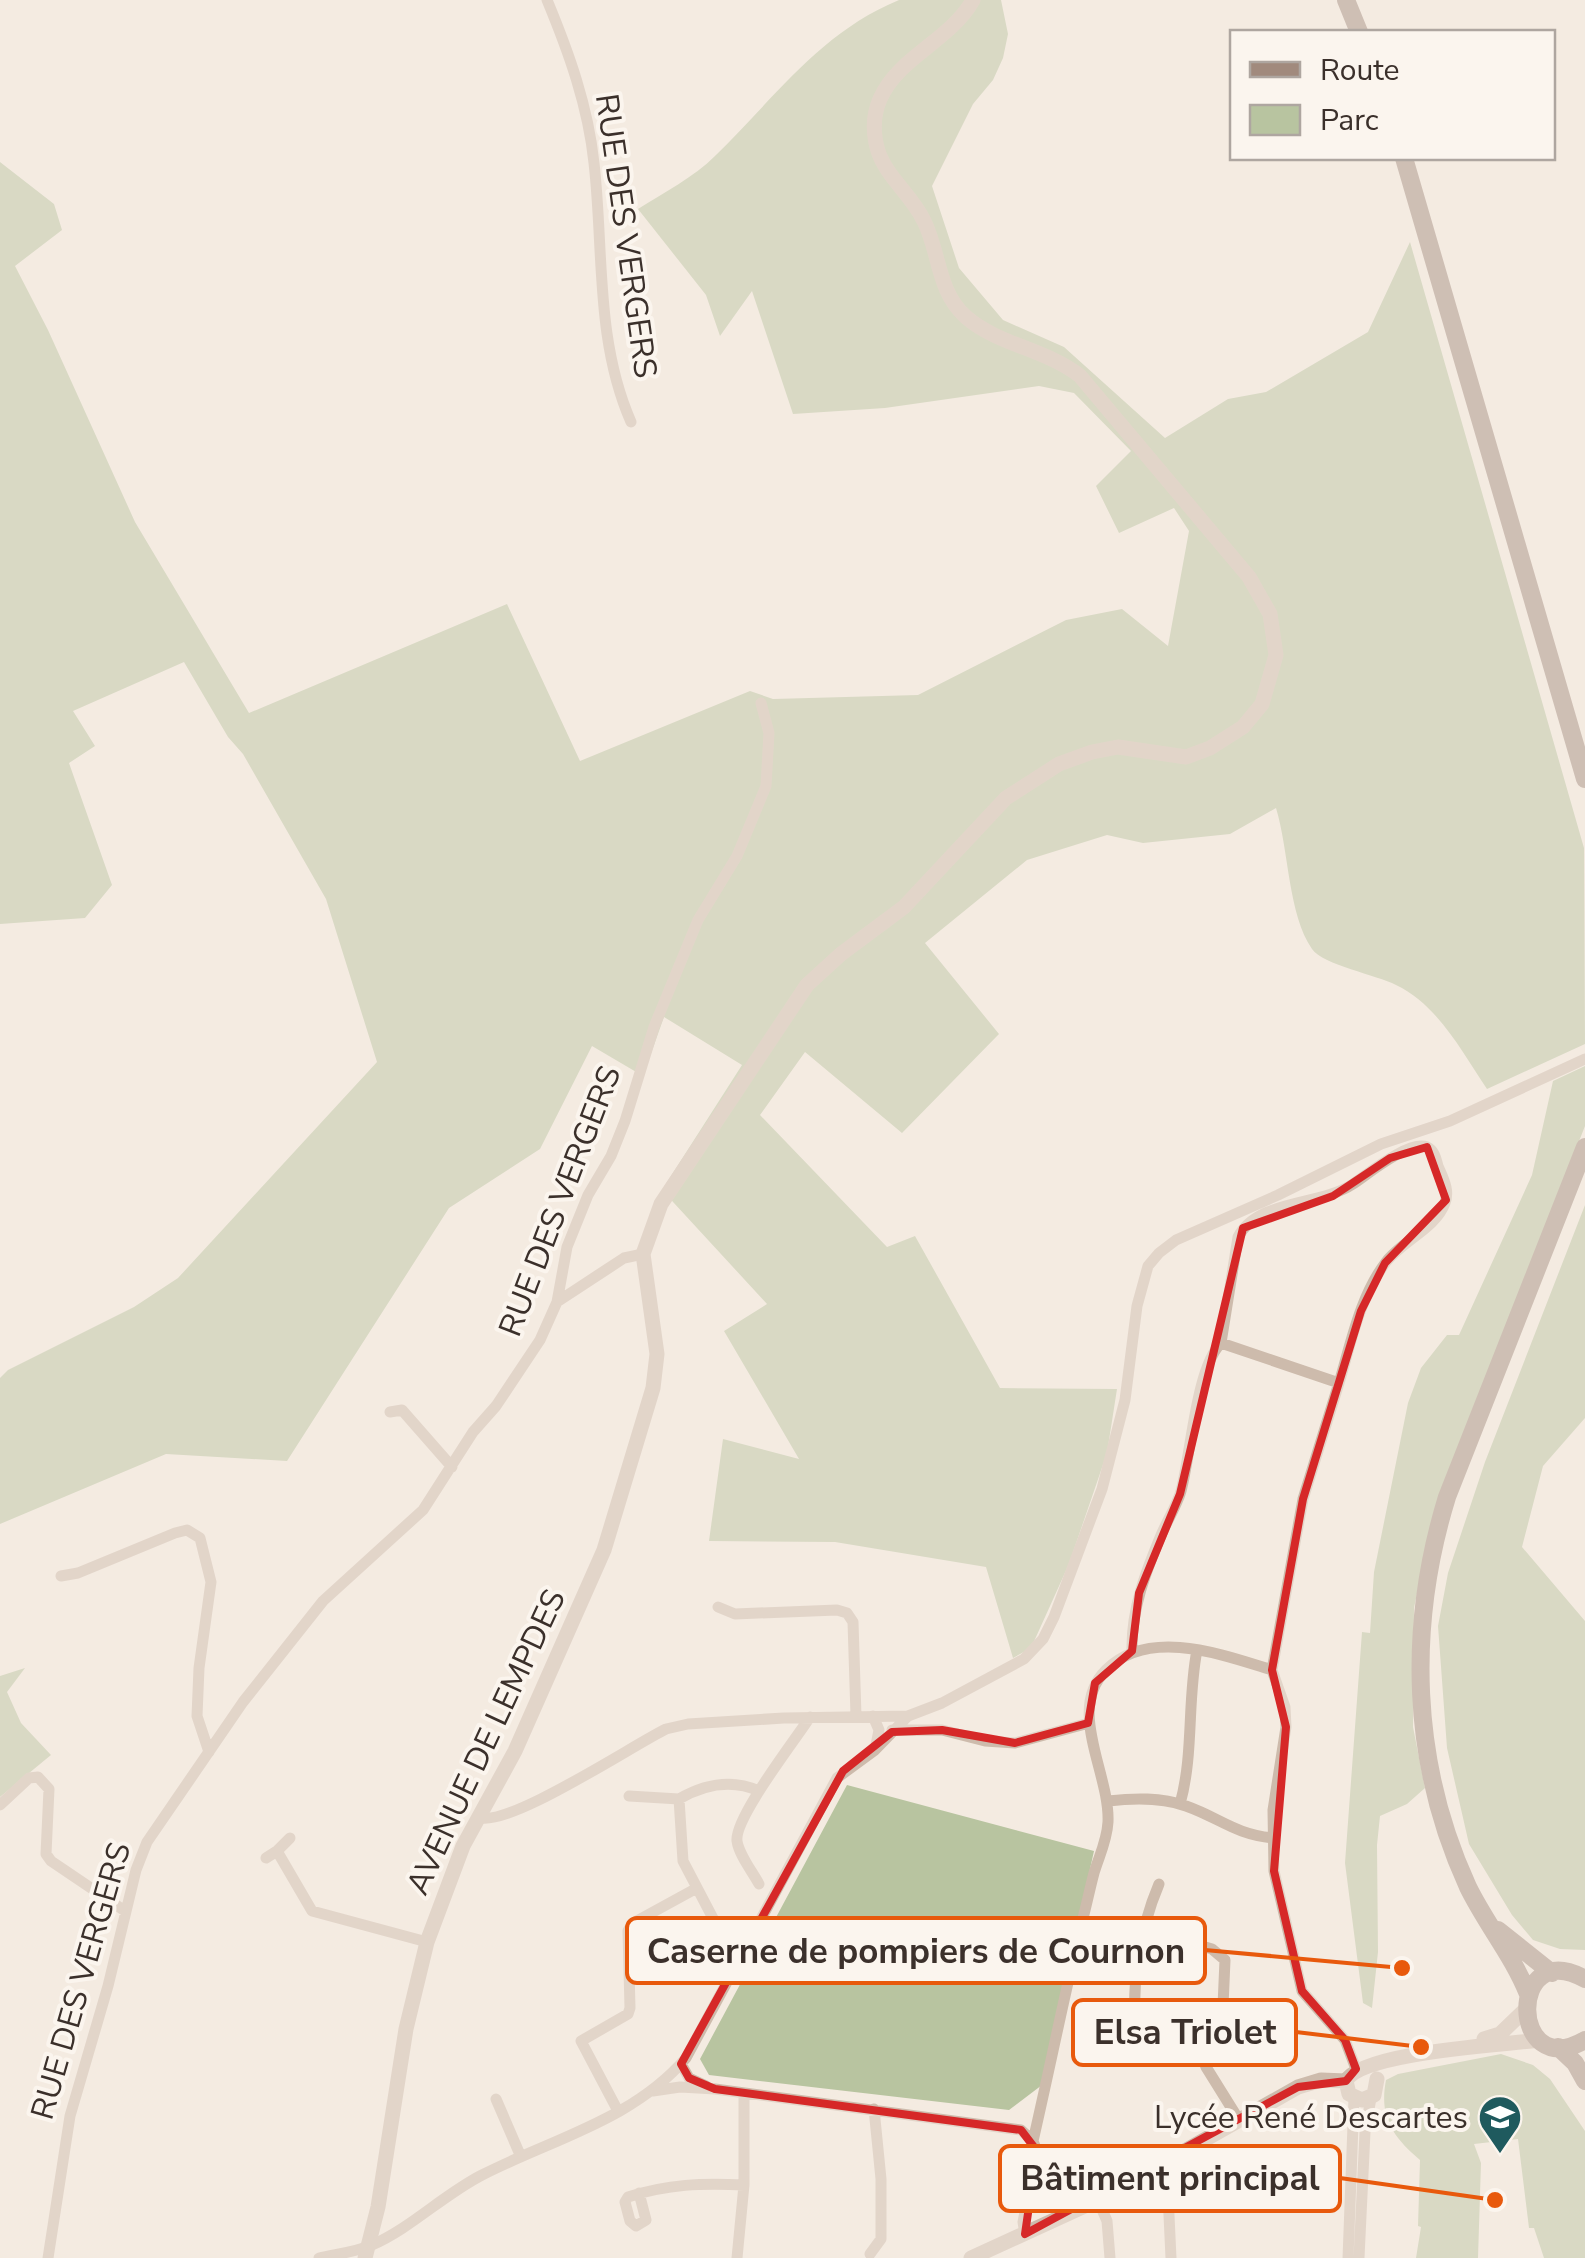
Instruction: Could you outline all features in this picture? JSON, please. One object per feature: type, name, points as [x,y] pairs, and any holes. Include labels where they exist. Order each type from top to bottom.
[{"type":"main road","points":[[1346,0],[1359,30]]},
{"type":"main road","points":[[1405,160],[1585,780]]},
{"type":"main road","points":[[1585,1147],[1458,1463],[1436,1534],[1424,1592],[1420,1681],[1429,1768],[1456,1860],[1526,2002],[1531,2030],[1576,2063],[1585,2080]]},
{"type":"main road","points":[[1490,1923],[1552,1973]]},
{"type":"main road","points":[[1526,2002],[1540,1979],[1552,1973],[1584,1975]]},
{"type":"main road","points":[[1549,2043],[1571,2046],[1585,2040]]},
{"type":"street","name":"RUE DES VERGERS","points":[[547,0],[569,53],[585,108],[594,162],[603,305],[612,374],[631,422]]},
{"type":"street","points":[[557,1302],[624,1258],[643,1254],[661,1204],[807,985],[841,954],[904,908],[990,812],[1036,777],[1092,752],[1118,747],[1174,758],[1210,748],[1253,716],[1262,704],[1274,667],[1273,623],[1250,577],[1080,376],[1052,358],[982,329],[959,310],[939,274],[922,216],[883,163],[874,129],[882,94],[902,70],[946,35],[973,0]]},
{"type":"street","name":"RUE DES VERGERS","points":[[48,2258],[70,2116],[147,1842],[243,1702],[323,1601],[423,1510],[472,1432],[496,1406],[540,1340],[557,1302],[567,1247],[625,1122],[654,1027],[698,920],[738,856],[766,786],[768,733],[762,704]]},
{"type":"street","points":[[478,1818],[494,1820],[666,1730],[688,1724],[784,1718],[908,1716],[1010,1668],[1043,1639],[1096,1506],[1126,1400],[1137,1306],[1148,1266],[1159,1253],[1176,1240],[1381,1144],[1450,1121],[1585,1059]]},
{"type":"street","points":[[1132,1651],[1138,1593],[1180,1494],[1204,1378],[1212,1352],[1221,1343],[1238,1238],[1243,1228],[1288,1206],[1332,1196],[1390,1158],[1418,1146],[1426,1147],[1433,1152],[1438,1165],[1446,1200],[1434,1220],[1404,1242],[1385,1263],[1374,1282],[1303,1499],[1272,1670],[1286,1727],[1276,1788],[1274,1872],[1302,1991],[1344,2040],[1361,2075],[1376,2091],[1363,2098]]},
{"type":"street","name":"AVENUE DE LEMPDES","points":[[367,2252],[375,2224],[406,2029],[428,1942],[450,1878],[528,1723],[604,1550],[653,1388],[657,1354],[643,1254]]},
{"type":"street","points":[[1221,1343],[1339,1383]]},
{"type":"street","points":[[390,1412],[402,1410],[452,1467]]},
{"type":"street","points":[[61,1576],[175,1533],[187,1530],[200,1538],[211,1582],[199,1668],[198,1716],[208,1752]]},
{"type":"street","points":[[718,1608],[736,1614],[837,1610],[847,1613],[852,1622],[856,1716]]},
{"type":"street","points":[[1026,2234],[1024,2222],[1036,2168],[1034,2141],[1094,1870],[1104,1849],[1108,1801],[1089,1723],[1090,1696],[1096,1682],[1107,1668],[1132,1651],[1168,1648],[1242,1658],[1272,1670]]},
{"type":"street","points":[[1180,1804],[1188,1767],[1189,1703],[1197,1650]]},
{"type":"street","points":[[873,1716],[879,1730],[875,1750]]},
{"type":"street","points":[[891,1716],[892,1732]]},
{"type":"street","points":[[320,2258],[367,2252],[460,2187],[572,2136],[653,2091],[670,2076],[681,2064],[838,1778],[875,1750],[908,1716]]},
{"type":"street","points":[[759,1884],[737,1844],[738,1832],[759,1791],[810,1717]]},
{"type":"street","points":[[784,1718],[787,1750]]},
{"type":"street","points":[[892,1732],[942,1730],[985,1741],[1015,1743],[1089,1723]]},
{"type":"street","points":[[0,1805],[29,1778],[38,1777],[46,1782],[46,1854],[125,1910]]},
{"type":"street","points":[[629,1796],[679,1800],[693,1791],[732,1782],[759,1791]]},
{"type":"street","points":[[1108,1801],[1149,1799],[1180,1804],[1244,1834],[1273,1838]]},
{"type":"street","points":[[679,1800],[683,1862],[728,1945]]},
{"type":"street","points":[[290,1838],[271,1855],[312,1910],[428,1942]]},
{"type":"street","points":[[1145,1929],[1212,1949],[1225,1960],[1222,2029],[1211,2043],[1156,2053],[1141,2048],[1136,2041],[1136,1976],[1145,1929],[1149,1909],[1160,1884]]},
{"type":"street","points":[[618,2111],[581,2041],[628,2014],[628,1931],[633,1922],[697,1888]]},
{"type":"street","points":[[971,2258],[1098,2200],[1310,2082],[1361,2075],[1401,2059],[1500,2034],[1526,2002]]},
{"type":"street","points":[[1462,2046],[1549,2043]]},
{"type":"street","points":[[1198,2046],[1206,2068],[1239,2120]]},
{"type":"street","points":[[681,2064],[689,2078],[715,2090]]},
{"type":"street","points":[[1361,2075],[1347,2091],[1363,2098]]},
{"type":"street","points":[[670,2076],[680,2088]]},
{"type":"street","points":[[653,2091],[715,2090],[1011,2126],[1034,2141]]},
{"type":"street","points":[[737,2258],[744,2185],[744,2093]]},
{"type":"street","points":[[1348,2258],[1363,2098]]},
{"type":"street","points":[[1360,2258],[1363,2098]]},
{"type":"street","points":[[496,2099],[521,2157]]},
{"type":"street","points":[[870,2254],[881,2239],[881,2178],[874,2109]]},
{"type":"street","points":[[1156,2167],[1168,2194],[1171,2258]]},
{"type":"street","points":[[639,2193],[690,2182],[744,2185]]},
{"type":"street","points":[[1098,2200],[1106,2221],[1110,2258]]},
{"type":"street","points":[[375,2224],[400,2228]]},
{"type":"highlighted area","points":[[1427,1147],[1446,1200],[1385,1263],[1361,1311],[1303,1499],[1272,1670],[1286,1727],[1274,1871],[1302,1991],[1345,2040],[1356,2069],[1346,2081],[1298,2087],[1025,2234],[1037,2151],[1021,2130],[715,2089],[689,2078],[681,2064],[843,1771],[892,1732],[942,1730],[1015,1743],[1088,1723],[1095,1683],[1132,1651],[1139,1593],[1180,1494],[1243,1228],[1333,1196],[1390,1158]]},
{"type":"green space","points":[[899,0],[1001,0],[1008,34],[1003,58],[993,80],[973,104],[932,186],[959,268],[1003,320],[1064,347],[1165,438],[1228,399],[1266,392],[1368,332],[1410,242],[1584,848],[1585,1044],[1487,1089],[1448,1031],[1424,1004],[1387,981],[1327,960],[1312,949],[1293,900],[1276,808],[1230,834],[1143,843],[1107,835],[1027,860],[925,943],[999,1034],[902,1133],[805,1052],[760,1115],[887,1247],[915,1236],[1000,1388],[1117,1389],[1107,1453],[1069,1564],[1031,1648],[1013,1658],[986,1567],[835,1542],[709,1541],[723,1439],[799,1459],[724,1331],[767,1304],[662,1190],[742,1065],[664,1017],[643,1076],[592,1046],[540,1149],[449,1208],[287,1461],[166,1454],[0,1524],[0,1378],[8,1370],[134,1307],[178,1278],[377,1062],[326,899],[243,754],[228,737],[184,662],[73,711],[95,746],[69,763],[112,885],[85,918],[0,924],[0,162],[54,204],[62,230],[15,266],[135,522],[249,713],[507,604],[580,761],[750,691],[773,699],[918,695],[1066,620],[1122,609],[1168,646],[1189,531],[1174,508],[1119,533],[1096,486],[1131,451],[1074,393],[1039,386],[885,408],[793,414],[752,291],[720,336],[706,295],[638,209],[707,164],[821,49],[845,30]]},
{"type":"green space","points":[[1585,1066],[1585,1126],[1434,1511],[1414,1608],[1413,1727],[1425,1788],[1407,1804],[1380,1816],[1378,1952],[1372,2008],[1363,2003],[1345,1863],[1362,1632],[1370,1633],[1374,1572],[1408,1403],[1421,1368],[1447,1335],[1459,1335],[1532,1175],[1553,1081]]},
{"type":"green space","points":[[1585,1205],[1585,1418],[1543,1466],[1522,1547],[1585,1621],[1585,1950],[1560,1949],[1533,1940],[1512,1915],[1469,1844],[1447,1748],[1438,1626],[1448,1573],[1485,1462]]},
{"type":"green space","points":[[25,1668],[7,1692],[21,1723],[51,1755],[0,1797],[0,1676]]},
{"type":"green space","points":[[847,1785],[1094,1851],[1042,2085],[1009,2110],[709,2075],[700,2059]]},
{"type":"green space","name":"Lycée René Descartes","points":[[1501,2054],[1533,2065],[1550,2079],[1585,2131],[1585,2258],[1544,2258],[1534,2228],[1529,2228],[1518,2139],[1474,2144],[1481,2163],[1478,2258],[1416,2258],[1421,2227],[1420,2160],[1390,2125],[1384,2105],[1386,2080],[1398,2074]]},
{"type":"place","name":"Caserne de pompiers de Cournon","points":[[1402,1968]]},
{"type":"place","name":"Elsa Triolet","points":[[1421,2047]]},
{"type":"place","name":"Lycée René Descartes","points":[[1500,2155]]},
{"type":"place","name":"Bâtiment principal","points":[[1495,2200]]}]
